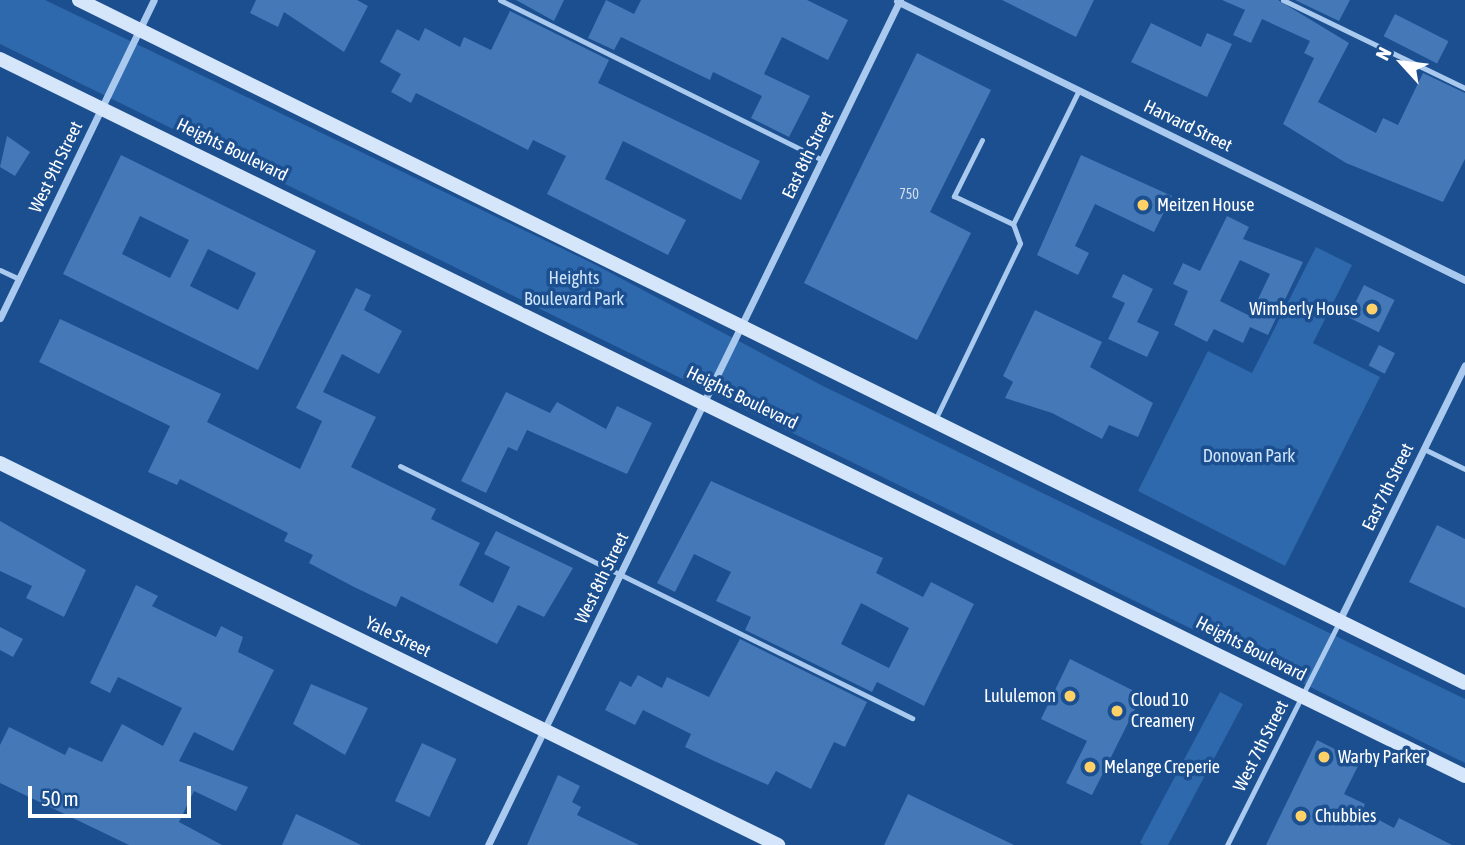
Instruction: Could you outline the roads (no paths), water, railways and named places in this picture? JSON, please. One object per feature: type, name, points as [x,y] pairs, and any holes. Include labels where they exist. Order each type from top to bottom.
[{"type":"main road","points":[[79,0],[743,324],[1465,684]]},
{"type":"main road","name":"Heights Boulevard","points":[[0,59],[1465,776]]},
{"type":"main road","name":"Yale Street","points":[[0,464],[778,845]]},
{"type":"street","name":"West 9th Street","points":[[0,318],[154,0]]},
{"type":"street","name":"East 8th Street","points":[[743,324],[899,1]]},
{"type":"street","name":"Harvard Street","points":[[899,1],[1465,280]]},
{"type":"street","name":"West 8th Street","points":[[488,845],[743,324]]},
{"type":"street","name":"East 7th Street","points":[[1339,622],[1465,365]]},
{"type":"lane","points":[[500,0],[823,160]]},
{"type":"lane","points":[[1283,0],[1465,88]]},
{"type":"lane","points":[[1013,224],[1079,90]]},
{"type":"lane","points":[[935,420],[1020,243],[1013,224],[954,196],[982,140]]},
{"type":"lane","points":[[0,270],[19,279]]},
{"type":"lane","points":[[1424,449],[1465,469]]},
{"type":"lane","points":[[400,466],[912,718]]},
{"type":"lane","name":"West 7th Street","points":[[1227,845],[1339,622]]},
{"type":"place","name":"Meitzen House","points":[[1143,205]]},
{"type":"place","name":"Wimberly House","points":[[1372,309]]},
{"type":"place","name":"Lululemon","points":[[1070,696]]},
{"type":"place","name":"Cloud 10 Creamery","points":[[1117,711]]},
{"type":"place","name":"Warby Parker","points":[[1324,757]]},
{"type":"place","name":"Melange Creperie","points":[[1090,767]]},
{"type":"place","name":"Chubbies","points":[[1301,816]]},
{"type":"park label","name":"Heights Boulevard Park","points":[[574,289]]},
{"type":"park label","name":"Donovan Park","points":[[1249,456]]}]
